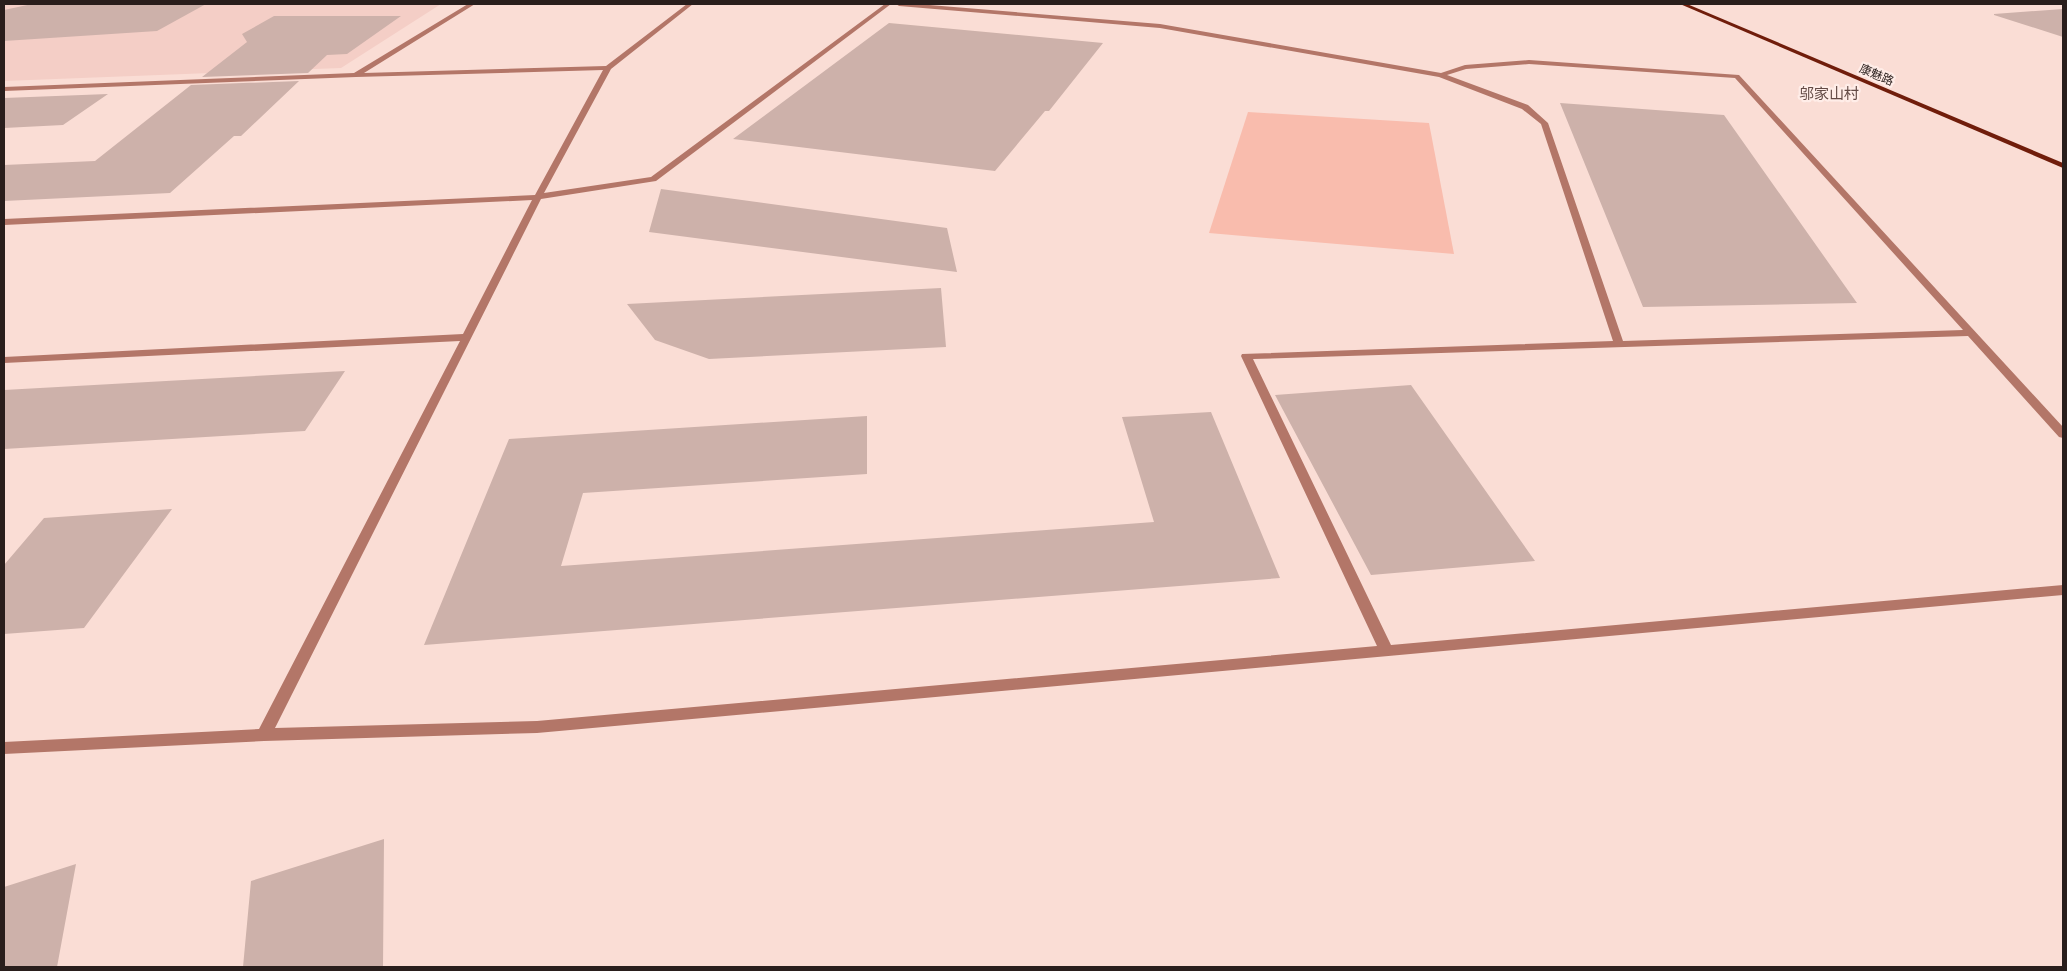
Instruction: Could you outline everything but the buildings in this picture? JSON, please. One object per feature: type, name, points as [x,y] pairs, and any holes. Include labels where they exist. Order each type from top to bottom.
[{"type":"main road","name":"康魅路","points":[[1683,4],[2063,166]]},
{"type":"main road","name":"康魅路","points":[[1700,4],[2063,157]]},
{"type":"street","points":[[356,75],[472,4]]},
{"type":"street","points":[[264,736],[538,197],[608,68],[690,4]]},
{"type":"street","points":[[4,222],[538,197],[653,179],[888,4]]},
{"type":"street","points":[[899,4],[1160,26],[1441,75],[1525,107],[1544,122],[1619,344]]},
{"type":"street","points":[[1441,75],[1465,67],[1529,62],[1737,76],[2063,434]]},
{"type":"street","points":[[4,89],[356,75],[608,68]]},
{"type":"street","points":[[1387,651],[1246,356],[1971,333]]},
{"type":"street","points":[[4,360],[468,337]]},
{"type":"street","points":[[4,748],[264,736],[537,727],[2063,590]]},
{"type":"shaded area","points":[[4,4],[441,4],[341,68],[4,81]]},
{"type":"shaded area","points":[[1248,112],[1429,123],[1454,254],[1209,233]]},
{"type":"district","name":"邬家山村","points":[[1829,92]]}]
